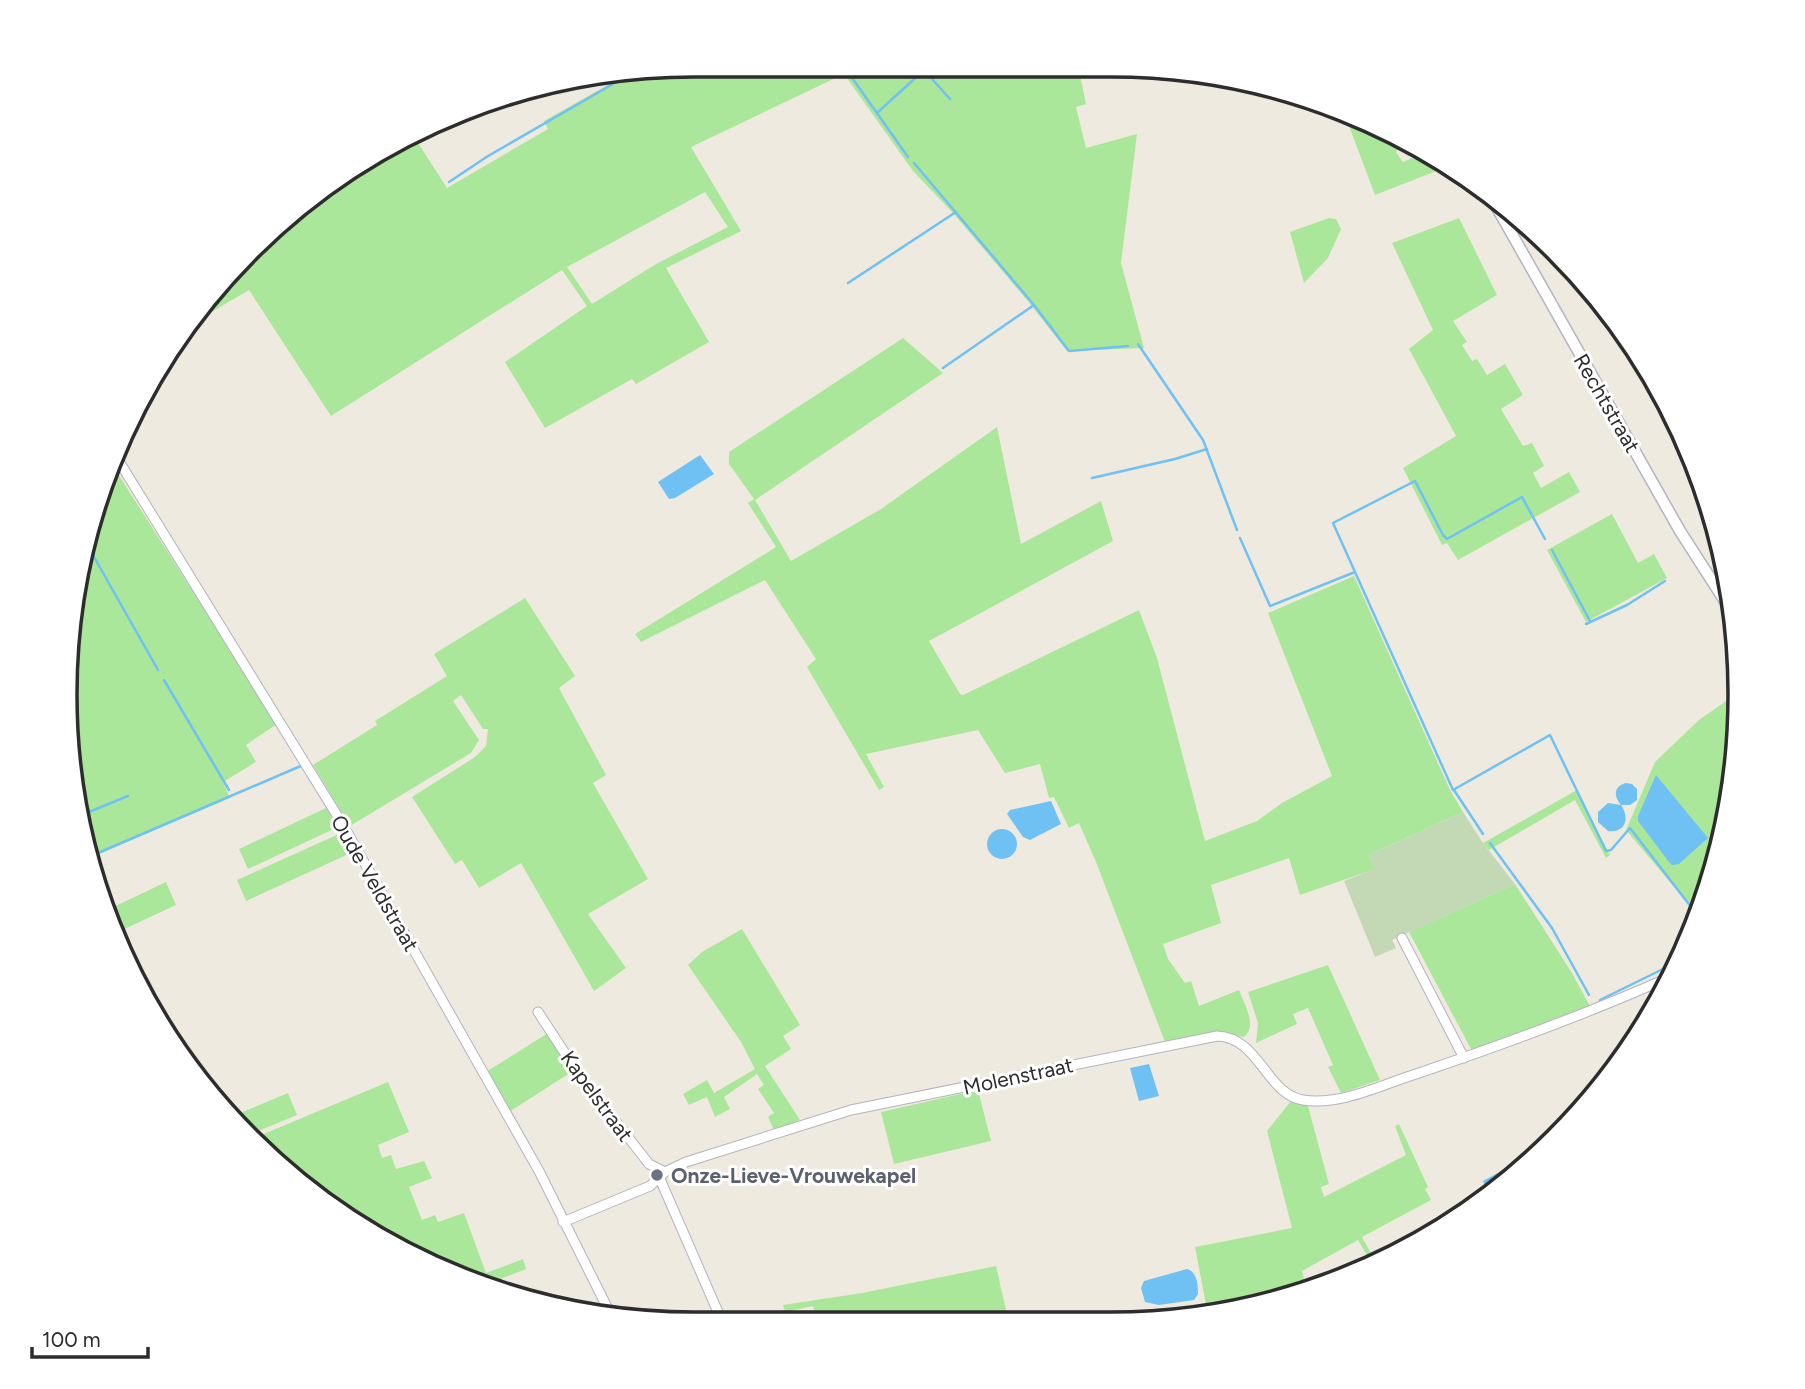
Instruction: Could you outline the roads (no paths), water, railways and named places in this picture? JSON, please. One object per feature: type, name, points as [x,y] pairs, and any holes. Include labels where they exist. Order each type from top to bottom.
[{"type":"street","name":"Rechtstraat","points":[[1501,217],[1680,531],[1719,592]]},
{"type":"street","name":"Oude Veldstraat","points":[[121,465],[343,825],[539,1171],[605,1305]]},
{"type":"street","points":[[1402,938],[1464,1058]]},
{"type":"street","name":"Molenstraat","points":[[563,1222],[650,1186],[662,1175],[686,1161],[850,1110],[1217,1036],[1237,1040],[1289,1096],[1300,1100],[1324,1101],[1464,1058],[1594,1011],[1656,983]]},
{"type":"street","name":"Kapelstraat","points":[[538,1012],[576,1070],[641,1155],[662,1175],[718,1312]]},
{"type":"water","points":[[700,455],[714,474],[669,499],[658,482]]},
{"type":"water","points":[[1656,775],[1708,838],[1679,864],[1672,865],[1669,862],[1638,821]]},
{"type":"water","points":[[1622,784],[1632,784],[1637,789],[1637,800],[1630,805],[1621,805],[1616,795],[1617,789]]},
{"type":"water","points":[[1051,801],[1061,824],[1030,840],[1023,837],[1007,814],[1010,810]]},
{"type":"water","points":[[1608,803],[1621,805],[1625,824],[1619,830],[1608,831],[1598,822],[1598,812]]},
{"type":"water","points":[[1002,829],[1013,833],[1017,844],[1013,855],[1002,859],[991,855],[987,844],[991,833]]},
{"type":"water","points":[[1149,1064],[1159,1096],[1139,1101],[1130,1068]]},
{"type":"water","points":[[1506,1168],[1484,1185],[1483,1181]]},
{"type":"water","points":[[1187,1269],[1193,1273],[1197,1282],[1198,1294],[1194,1300],[1159,1305],[1145,1302],[1141,1288],[1144,1281]]},
{"type":"waterway","points":[[851,77],[908,157]]},
{"type":"waterway","points":[[877,113],[916,77]]},
{"type":"waterway","points":[[930,77],[950,99]]},
{"type":"waterway","points":[[449,182],[488,156],[617,82]]},
{"type":"waterway","points":[[914,163],[1034,305],[1069,351],[1128,346]]},
{"type":"waterway","points":[[848,283],[956,212]]},
{"type":"waterway","points":[[943,368],[1034,305]]},
{"type":"waterway","points":[[1138,344],[1203,440],[1237,530]]},
{"type":"waterway","points":[[1092,478],[1207,449]]},
{"type":"waterway","points":[[1355,572],[1333,523],[1415,481],[1447,539],[1522,497],[1545,539]]},
{"type":"waterway","points":[[1240,538],[1270,606],[1355,572],[1453,790],[1550,735],[1606,851],[1611,850],[1630,828],[1690,906]]},
{"type":"waterway","points":[[1552,550],[1590,621]]},
{"type":"waterway","points":[[93,556],[158,670]]},
{"type":"waterway","points":[[1586,624],[1627,605],[1665,581]]},
{"type":"waterway","points":[[164,680],[229,790]]},
{"type":"waterway","points":[[98,853],[303,765]]},
{"type":"waterway","points":[[1454,790],[1483,834]]},
{"type":"waterway","points":[[89,812],[128,796]]},
{"type":"waterway","points":[[1490,843],[1552,928],[1589,995]]},
{"type":"waterway","points":[[1600,1000],[1664,969]]},
{"type":"place","name":"Onze-Lieve-Vrouwekapel","points":[[657,1175]]}]
